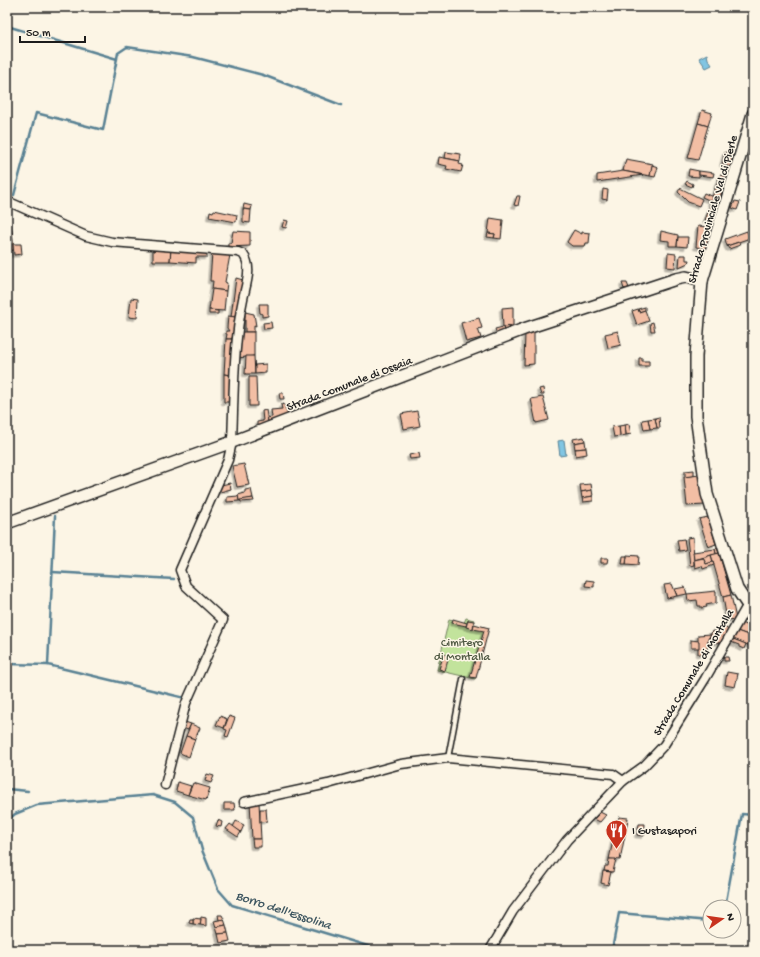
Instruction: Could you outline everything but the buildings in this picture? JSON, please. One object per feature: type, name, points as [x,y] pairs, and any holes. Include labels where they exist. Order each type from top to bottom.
[{"type":"street","name":"Strada Provinciale Val di Pierle","points":[[750,610],[737,589],[707,494],[696,416],[696,356],[702,281],[753,114]]},
{"type":"street","points":[[7,201],[86,236],[112,242],[211,249],[243,254],[248,265],[248,276],[237,327],[232,442],[228,460],[180,570],[186,586],[223,620],[186,704],[165,785]]},
{"type":"street","name":"Strada Comunale di Ossaia","points":[[7,523],[232,442],[524,329],[676,279],[686,277],[702,281]]},
{"type":"street","name":"Strada Comunale di Montalla","points":[[490,950],[513,911],[538,876],[567,840],[623,781],[644,766],[664,745],[750,610]]},
{"type":"street","points":[[244,802],[328,784],[400,764],[448,758],[613,774],[623,781]]},
{"type":"lane","points":[[448,758],[463,679]]},
{"type":"green space","name":"Cimitero di Montalla","points":[[466,618],[474,620],[473,624],[487,628],[475,679],[437,670],[449,619],[464,623]]},
{"type":"water","points":[[707,54],[712,65],[706,68],[699,58]]},
{"type":"water","points":[[564,440],[566,455],[560,456],[558,441]]},
{"type":"waterway","points":[[7,26],[117,59]]},
{"type":"waterway","points":[[14,195],[36,113],[103,130],[118,53],[127,47],[193,57],[263,75],[341,105]]},
{"type":"waterway","points":[[48,665],[55,516]]},
{"type":"waterway","points":[[52,572],[174,579]]},
{"type":"waterway","points":[[7,664],[48,665],[185,698]]},
{"type":"waterway","points":[[7,789],[28,791]]},
{"type":"waterway","name":"Borro dell'Essolina","points":[[7,821],[15,814],[37,805],[153,795],[175,802],[193,817],[202,850],[218,889],[232,905],[381,950]]},
{"type":"waterway","points":[[726,899],[742,814],[753,815]]},
{"type":"waterway","points":[[612,950],[619,913],[702,920]]},
{"type":"place","name":"I Gustasapori","points":[[617,850]]}]
